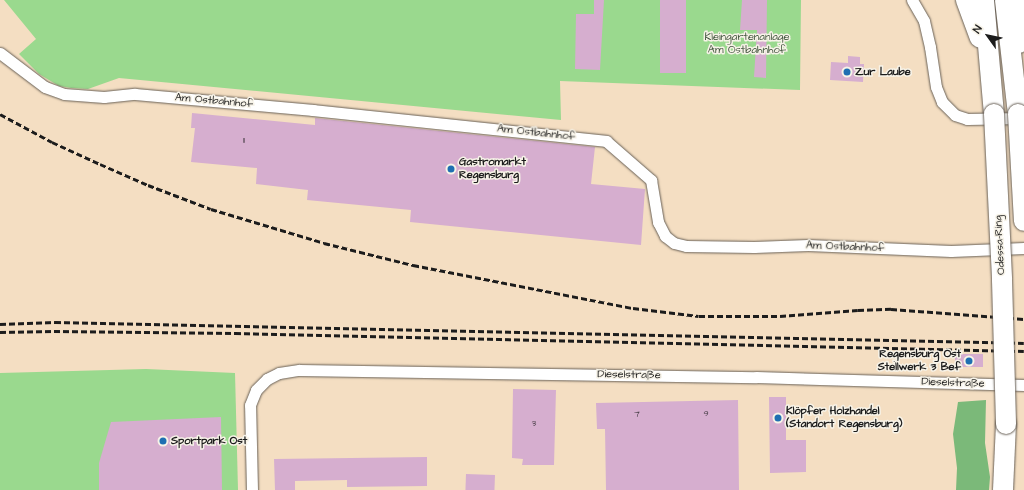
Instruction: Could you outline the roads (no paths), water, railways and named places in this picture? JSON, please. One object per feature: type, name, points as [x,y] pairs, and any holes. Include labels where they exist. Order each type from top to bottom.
[{"type":"highway","points":[[966,0],[974,18],[993,104]]},
{"type":"highway","name":"Odessa-Ring","points":[[984,0],[993,104],[1002,280],[1006,424],[1003,490]]},
{"type":"highway","points":[[1005,0],[1015,91],[1021,116],[1024,221]]},
{"type":"highway","points":[[1015,91],[1022,0]]},
{"type":"street","points":[[912,0],[924,22],[930,47],[936,87],[942,102],[955,115],[967,119],[1021,116]]},
{"type":"street","name":"Am Ostbahnhof","points":[[0,53],[45,87],[64,94],[104,98],[135,94],[313,110],[606,141],[651,180],[658,222],[665,236],[674,243],[686,246],[754,247],[808,245],[951,251],[1024,248]]},
{"type":"street","name":"Dieselstraße","points":[[252,490],[250,406],[256,390],[267,379],[279,373],[298,370],[756,377],[1024,385]]},
{"type":"railway","points":[[0,114],[52,142],[100,164],[148,185],[211,209],[324,243],[413,265],[633,308],[699,316],[780,316],[891,309],[1024,319]]},
{"type":"railway","points":[[0,324],[55,322],[1024,343]]},
{"type":"railway","points":[[0,332],[54,331],[235,333],[1024,351]]},
{"type":"place","name":"Zur Laube","points":[[847,72]]},
{"type":"place","name":"Gastromarkt Regensburg","points":[[451,169]]},
{"type":"place","name":"Regensburg Ost Stellwerk 3 Bef","points":[[969,361]]},
{"type":"place","name":"Klöpfer Holzhandel (Standort Regensburg)","points":[[778,418]]},
{"type":"place","name":"Sportpark Ost","points":[[163,441]]},
{"type":"park label","name":"Kleingartenanlage Am Ostbahnhof","points":[[747,44]]}]
